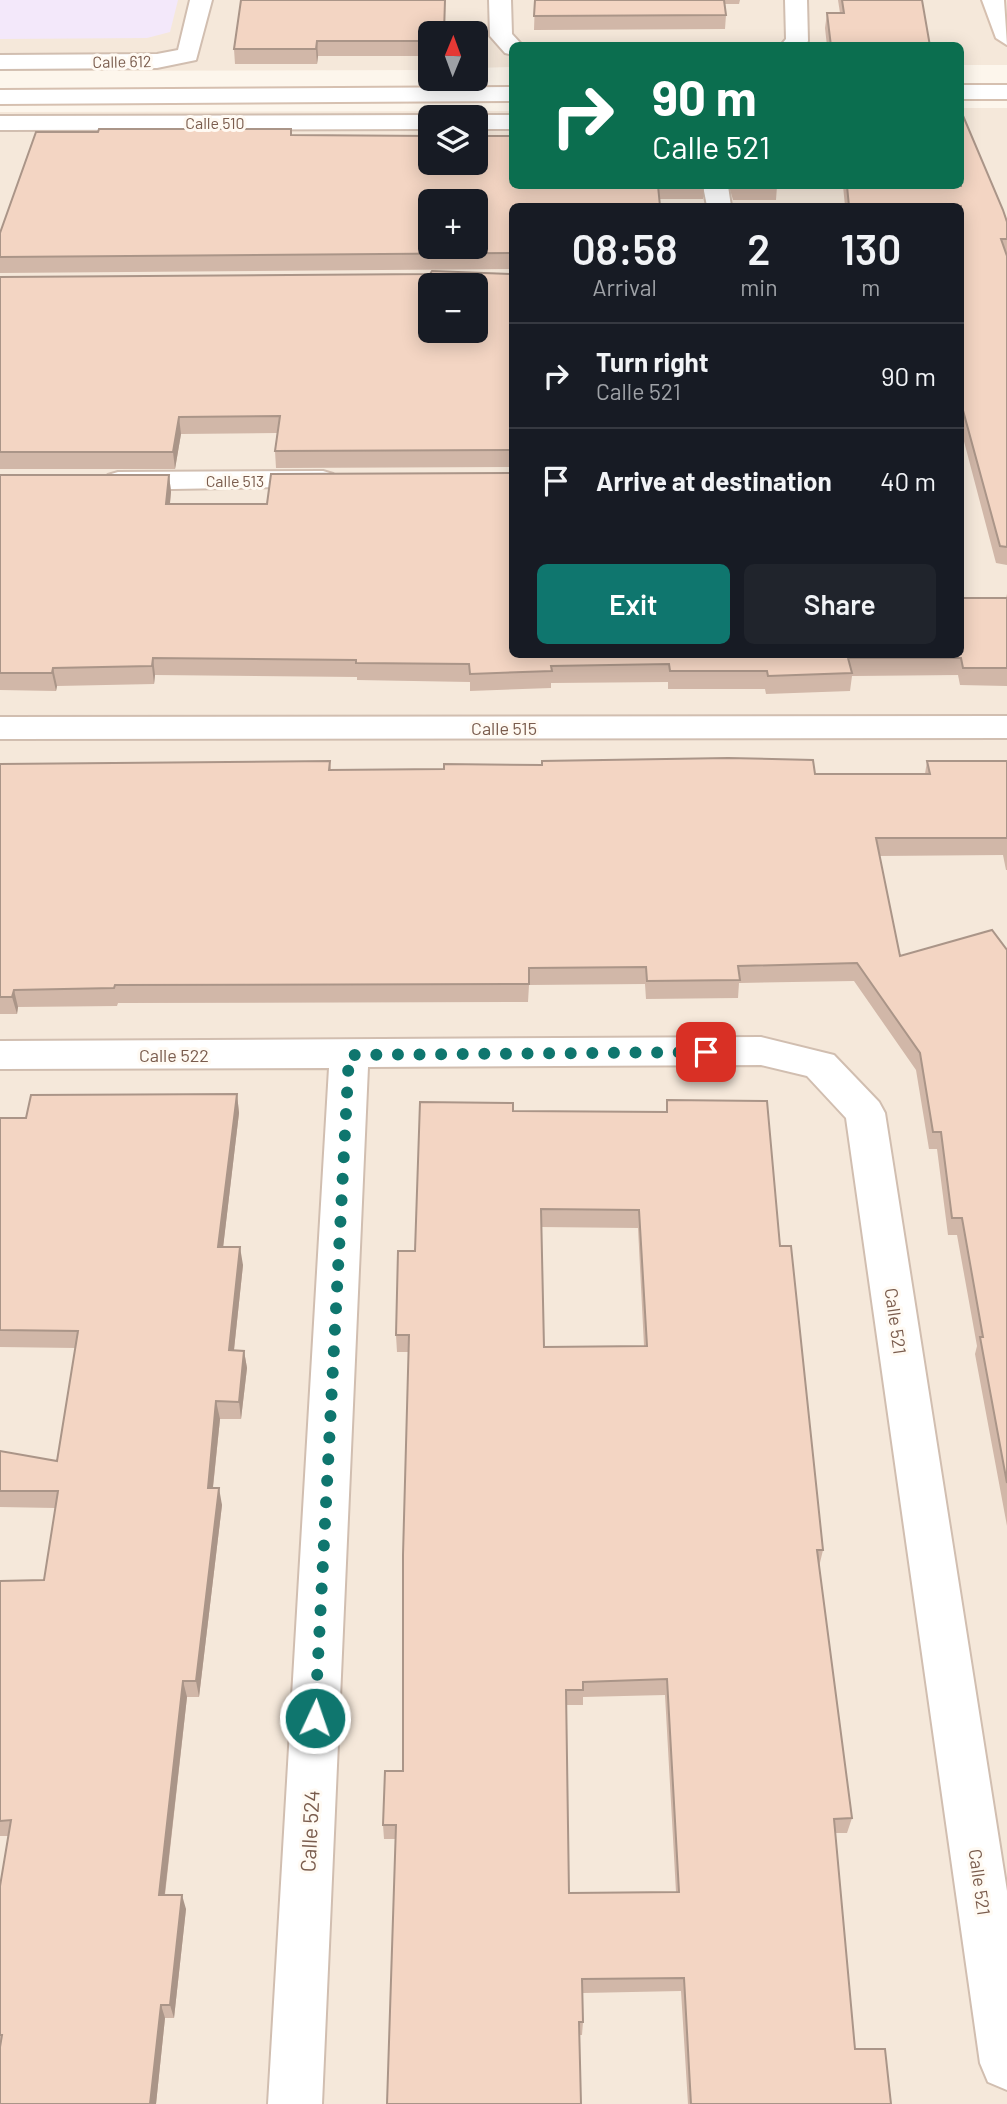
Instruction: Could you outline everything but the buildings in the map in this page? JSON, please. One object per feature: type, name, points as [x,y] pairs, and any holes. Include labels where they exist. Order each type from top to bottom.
[{"type":"street","name":"Calle 612","points":[[0,62],[158,61],[188,55],[201,0]]},
{"type":"street","points":[[500,0],[501,36],[509,43]]},
{"type":"street","points":[[796,0],[796,42]]},
{"type":"street","points":[[993,0],[1007,38]]},
{"type":"street","points":[[964,75],[1007,75]]},
{"type":"street","points":[[488,78],[509,77]]},
{"type":"street","points":[[0,81],[418,78]]},
{"type":"street","points":[[964,92],[1007,92]]},
{"type":"street","points":[[0,97],[509,94]]},
{"type":"street","name":"Calle 510","points":[[0,123],[418,122]]},
{"type":"street","points":[[488,122],[509,122]]},
{"type":"street","name":"Calle 513","points":[[97,481],[346,480]]},
{"type":"street","name":"Calle 515","points":[[0,729],[1007,727]]},
{"type":"street","name":"Calle 521","points":[[349,1055],[761,1051],[820,1065],[865,1113],[996,1916],[1007,2063]]},
{"type":"street","name":"Calle 522","points":[[0,1055],[349,1055]]},
{"type":"street","name":"Calle 524","points":[[295,2104],[349,1055]]},
{"type":"shaded area","points":[[0,0],[1007,0],[1007,65],[964,65],[964,42],[509,42],[509,67],[488,68],[488,21],[418,21],[418,70],[0,71]]},
{"type":"shaded area","points":[[0,0],[178,0],[170,32],[147,38],[0,39]]},
{"type":"shaded area","points":[[964,108],[1007,108],[1007,2104],[0,2104],[0,112],[418,111],[418,175],[488,175],[488,111],[509,111],[509,189],[964,189]]},
{"type":"route","points":[[315,1718],[349,1055],[706,1052]]}]
